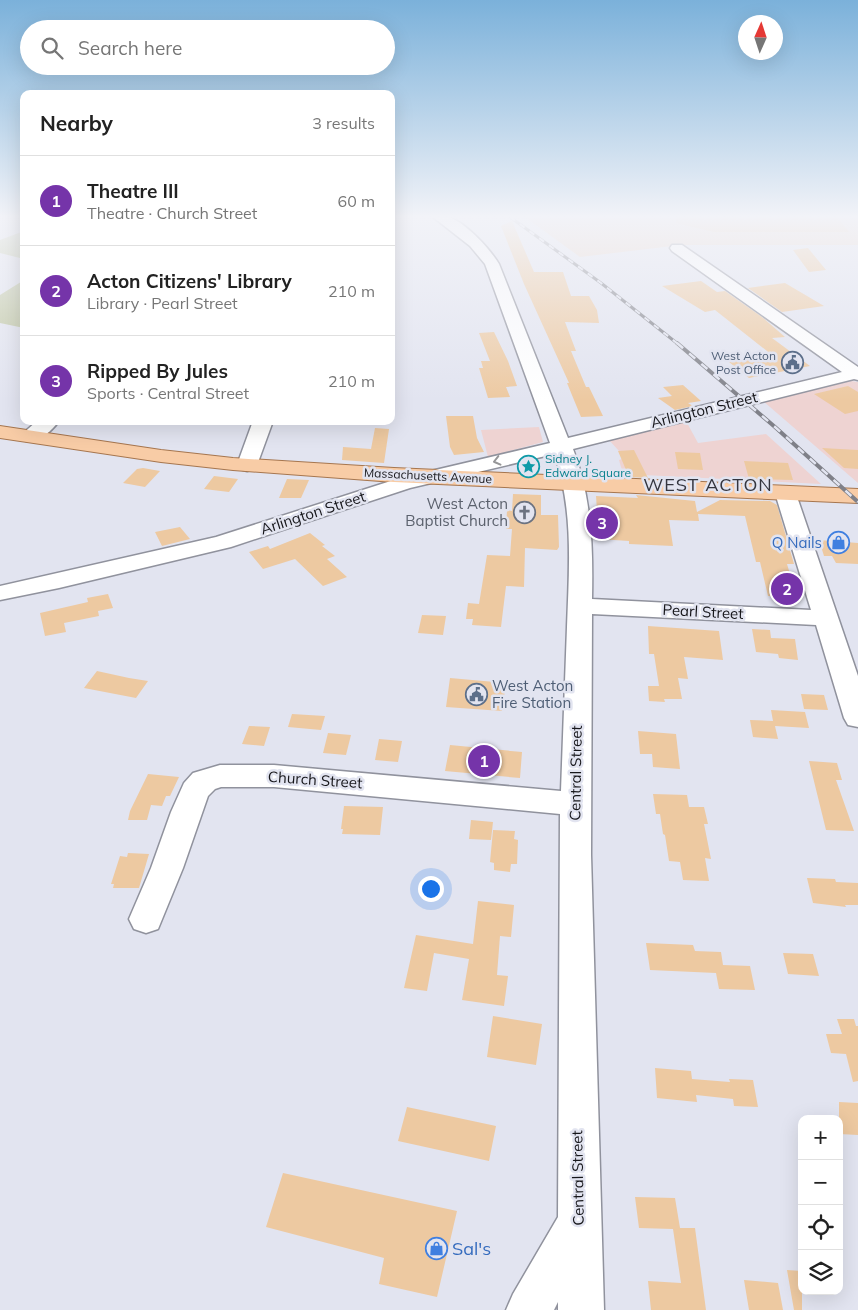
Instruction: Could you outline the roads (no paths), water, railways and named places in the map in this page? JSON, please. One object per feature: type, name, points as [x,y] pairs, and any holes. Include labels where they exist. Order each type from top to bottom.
[{"type":"main road","name":"Massachusetts Avenue","points":[[0,432],[174,458],[247,465],[430,476],[858,496]]},
{"type":"street","name":"Central Street","points":[[497,278],[575,483],[580,526],[576,804],[581,1310]]},
{"type":"street","points":[[720,278],[857,374]]},
{"type":"street","name":"Arlington Street","points":[[0,592],[87,575],[223,542],[430,476],[857,374]]},
{"type":"street","points":[[30,436],[44,425]]},
{"type":"street","points":[[247,465],[262,425]]},
{"type":"street","points":[[786,493],[858,718]]},
{"type":"street","name":"Pearl Street","points":[[580,606],[826,618]]},
{"type":"street","name":"Church Street","points":[[146,918],[167,868],[195,791],[204,782],[220,776],[274,776],[576,804]]},
{"type":"street","points":[[528,1310],[579,1222]]},
{"type":"railway","points":[[594,278],[678,344]]},
{"type":"railway","points":[[677,343],[775,427],[858,502]]},
{"type":"place","name":"West Acton Post Office","points":[[792,363]]},
{"type":"place","name":"Sidney J. Edward Square","points":[[529,466]]},
{"type":"place","name":"West Acton Baptist Church","points":[[524,513]]},
{"type":"place","name":"Ripped By Jules","points":[[602,523]]},
{"type":"place","name":"Q Nails","points":[[838,543]]},
{"type":"place","name":"Acton Citizens' Library","points":[[787,589]]},
{"type":"place","name":"West Acton Fire Station","points":[[476,695]]},
{"type":"place","name":"Theatre III","points":[[484,761]]},
{"type":"place","name":"Sal's","points":[[436,1249]]},
{"type":"district","name":"WEST ACTON","points":[[708,485]]}]
